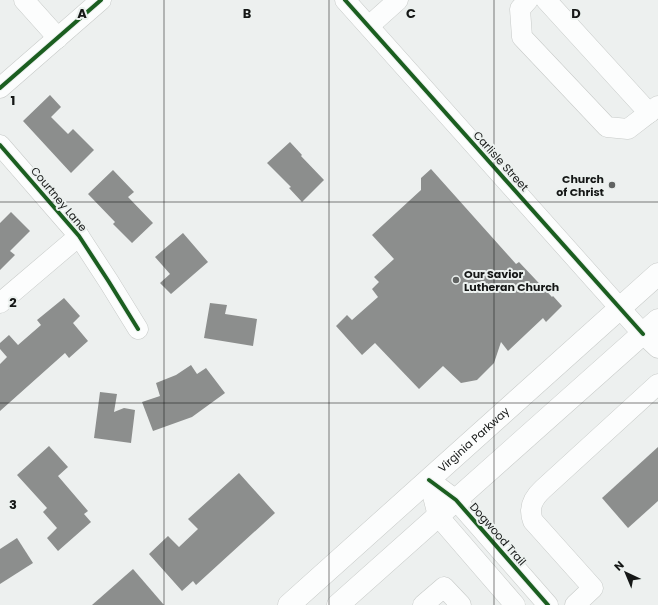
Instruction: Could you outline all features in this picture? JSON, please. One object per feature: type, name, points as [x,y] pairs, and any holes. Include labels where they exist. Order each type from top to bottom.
[{"type":"main road","name":"Virginia Parkway","points":[[289,605],[658,274]]},
{"type":"main road","points":[[338,605],[456,500],[653,334]]},
{"type":"street","points":[[24,0],[58,38]]},
{"type":"street","points":[[0,88],[100,0]]},
{"type":"street","name":"Carlisle Street","points":[[345,0],[620,308],[653,334]]},
{"type":"street","points":[[369,26],[398,0]]},
{"type":"street","points":[[528,0],[520,9],[522,37],[607,127],[628,129],[653,109],[546,0]]},
{"type":"street","name":"Courtney Lane","points":[[0,145],[79,236],[138,329]]},
{"type":"street","points":[[0,303],[79,236]]},
{"type":"street","points":[[575,605],[593,588],[533,521],[530,514],[532,503],[543,489],[658,384]]},
{"type":"street","points":[[429,480],[438,516],[515,605]]},
{"type":"street","name":"Dogwood Trail","points":[[429,480],[456,500],[548,605]]},
{"type":"street","points":[[423,605],[444,587],[461,605]]},
{"type":"building","points":[[50,95],[61,107],[51,117],[68,134],[73,129],[94,150],[71,173],[23,121]]},
{"type":"building","points":[[290,142],[324,180],[302,202],[289,188],[291,187],[267,163]]},
{"type":"building","name":"Our Savior Lutheran Church","points":[[431,169],[516,264],[519,262],[562,306],[546,322],[543,318],[508,351],[501,342],[494,363],[477,380],[461,383],[443,366],[419,389],[375,343],[362,355],[336,326],[347,315],[352,320],[378,297],[372,289],[379,282],[374,277],[394,259],[372,235],[421,190],[421,178]]},
{"type":"building","points":[[113,170],[134,192],[128,197],[153,223],[132,243],[113,224],[115,222],[88,194]]},
{"type":"building","points":[[11,212],[30,231],[10,251],[15,255],[0,270],[0,223]]},
{"type":"building","points":[[183,233],[208,262],[171,294],[160,283],[170,274],[155,257]]},
{"type":"building","points":[[64,298],[80,316],[73,323],[88,341],[69,358],[65,353],[0,411],[0,364],[7,357],[0,349],[0,343],[9,335],[18,345],[41,325],[37,320]]},
{"type":"building","points":[[210,303],[227,305],[225,314],[257,319],[253,346],[204,338]]},
{"type":"building","points":[[191,365],[197,374],[206,368],[225,393],[192,417],[153,431],[142,402],[160,396],[156,383],[176,375]]},
{"type":"building","points":[[100,392],[117,394],[114,412],[124,408],[135,410],[131,443],[94,438]]},
{"type":"building","points":[[49,446],[68,467],[58,476],[88,511],[84,514],[91,522],[58,551],[47,538],[57,528],[43,512],[47,508],[17,475]]},
{"type":"building","points":[[658,447],[658,501],[628,528],[602,498]]},
{"type":"building","points":[[239,473],[275,513],[196,585],[193,581],[182,591],[149,554],[168,536],[179,547],[198,529],[188,519]]},
{"type":"building","points":[[17,538],[33,563],[0,584],[0,549]]},
{"type":"building","points":[[133,569],[164,605],[92,605]]},
{"type":"cycle path","points":[[0,88],[101,0]]},
{"type":"cycle path","points":[[345,0],[643,334]]},
{"type":"cycle path","points":[[0,145],[79,236],[138,329]]},
{"type":"cycle path","points":[[429,480],[456,500],[548,605]]},
{"type":"place","name":"Church of Christ","points":[[612,185]]},
{"type":"place","name":"Our Savior Lutheran Church","points":[[456,280]]}]
